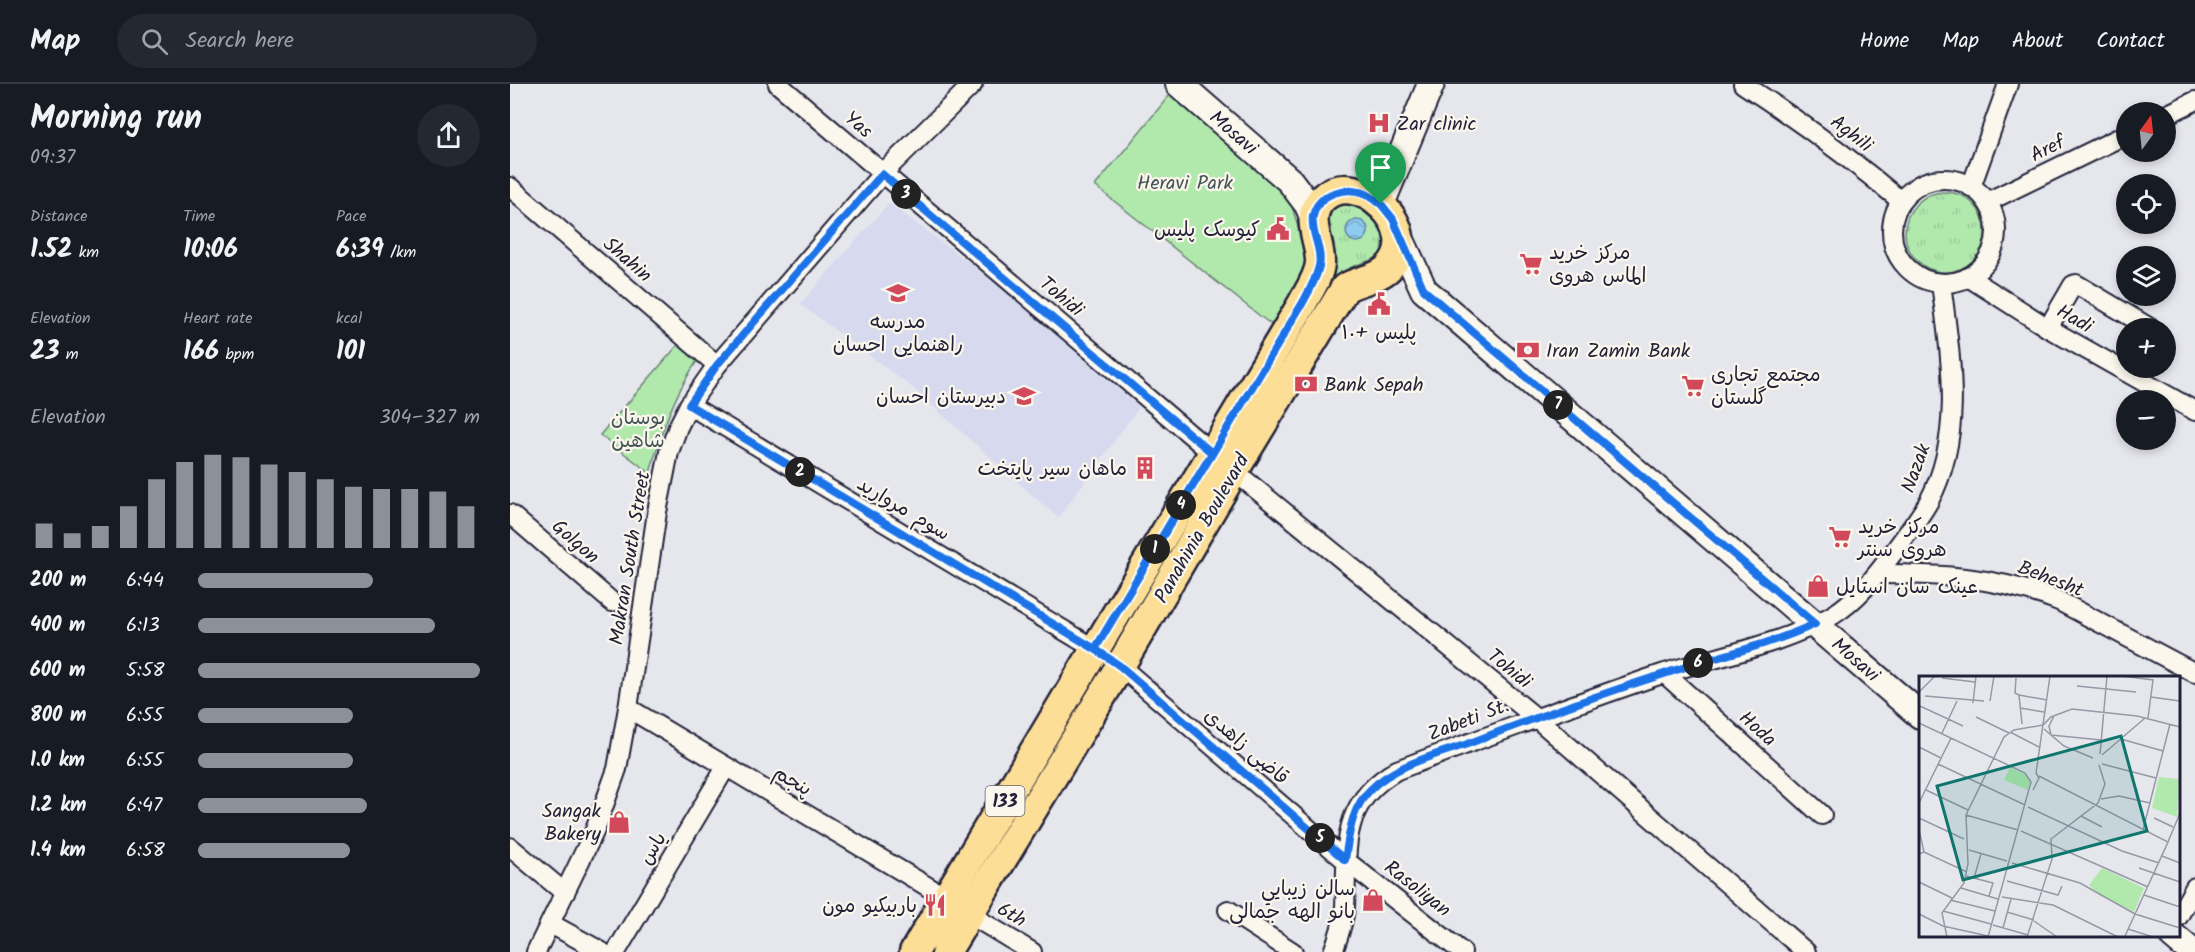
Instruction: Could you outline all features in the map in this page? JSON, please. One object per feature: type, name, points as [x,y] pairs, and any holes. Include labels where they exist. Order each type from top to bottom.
[{"type":"main road","name":"Mosavi","points":[[1179,84],[1290,181],[1308,205],[1313,216]]},
{"type":"main road","points":[[1381,204],[1431,84]]},
{"type":"main road","points":[[1290,181],[1365,194],[1381,204],[1393,219],[1400,238]]},
{"type":"main road","points":[[1313,216],[1320,201],[1331,193],[1346,189]]},
{"type":"main road","name":"Panahinia Boulevard","points":[[914,952],[1302,304],[1320,264],[1313,216]]},
{"type":"main road","name":"Mosavi","points":[[1400,238],[1424,290],[1919,714]]},
{"type":"main road","name":"Panahinia Boulevard","points":[[946,952],[1120,666],[1345,288],[1387,269],[1396,255],[1400,238]]},
{"type":"main road","points":[[1095,649],[1120,666]]},
{"type":"main road","points":[[2174,937],[2192,952]]},
{"type":"street","name":"Yas","points":[[778,84],[882,174]]},
{"type":"street","name":"Makran South Street","points":[[536,952],[604,807],[616,769],[628,708],[665,471],[678,427],[689,405],[717,365],[882,174],[972,84]]},
{"type":"street","name":"Aghili","points":[[1743,84],[1806,125],[1854,161],[1900,201]]},
{"type":"street","points":[[1971,187],[2008,84]]},
{"type":"street","name":"Aref","points":[[1987,202],[2116,139]]},
{"type":"street","name":"Tohidi","points":[[882,174],[1212,453]]},
{"type":"street","points":[[1941,179],[1957,180],[1971,187],[1987,202],[1994,218],[1996,235],[1994,244],[1982,267],[1958,281],[1941,283],[1915,274],[1903,263],[1895,249],[1891,233],[1893,216],[1900,201],[1925,182],[1941,179]]},
{"type":"street","name":"Shahin","points":[[510,187],[717,365]]},
{"type":"street","name":"Hadi","points":[[1968,277],[2048,328],[2195,411]]},
{"type":"street","name":"Nazak","points":[[1815,624],[1846,606],[1877,574],[1929,500],[1946,455],[1952,400],[1951,369],[1941,283]]},
{"type":"street","points":[[2048,328],[2073,285],[2076,284],[2133,318]]},
{"type":"street","name":"سوم مروارید","points":[[689,405],[1095,649]]},
{"type":"street","name":"Tohidi","points":[[1234,471],[1535,717],[1806,952]]},
{"type":"street","name":"Golgon","points":[[510,514],[612,602]]},
{"type":"street","name":"Behesht","points":[[1877,574],[1945,574],[1977,578],[2036,592],[2059,601],[2195,673]]},
{"type":"street","name":"Zabeti St.","points":[[1333,952],[1345,910],[1345,860],[1354,813],[1371,788],[1385,777],[1397,770],[1535,717],[1778,639],[1815,624]]},
{"type":"street","name":"قاضی زاهدی","points":[[1120,666],[1345,860]]},
{"type":"street","name":"Hoda","points":[[1665,674],[1822,815]]},
{"type":"street","name":"پنجم","points":[[628,708],[935,891]]},
{"type":"street","name":"یاس","points":[[616,952],[726,767]]},
{"type":"street","points":[[510,847],[565,893]]},
{"type":"street","name":"Rasoliyan","points":[[1345,860],[1462,952]]},
{"type":"street","points":[[2180,913],[2195,887]]},
{"type":"street","points":[[1228,910],[1293,952]]},
{"type":"street","name":"6th","points":[[969,914],[1032,952]]},
{"type":"street","points":[[550,924],[602,952]]},
{"type":"shaded area","points":[[889,203],[996,283],[1139,407],[1058,518],[909,385],[800,304]]},
{"type":"green space","name":"Heravi Park","points":[[1173,91],[1290,200],[1310,266],[1274,327],[1095,186]]},
{"type":"green space","points":[[1945,192],[1960,195],[1973,204],[1982,217],[1985,232],[1982,247],[1973,260],[1960,269],[1945,272],[1930,269],[1917,260],[1908,247],[1905,232],[1908,217],[1917,204],[1930,195]]},
{"type":"green space","points":[[1346,201],[1357,206],[1386,231],[1386,253],[1350,268],[1327,288],[1325,237],[1327,217],[1333,207]]},
{"type":"green space","name":"بوستان شاهین","points":[[678,345],[697,361],[669,415],[650,473],[600,435]]},
{"type":"water","points":[[1357,220],[1365,223],[1368,231],[1365,239],[1357,242],[1349,239],[1346,231],[1349,223]]},
{"type":"place","name":"Zar clinic","points":[[1379,123]]},
{"type":"place","name":"کیوسک پلیس","points":[[1278,229]]},
{"type":"place","name":"مرکز خرید الماس هروی","points":[[1531,264]]},
{"type":"place","name":"مدرسه راهنمایی احسان","points":[[898,293]]},
{"type":"place","name":"پلیس +۱۰","points":[[1379,304]]},
{"type":"place","name":"Iran Zamin Bank","points":[[1528,350]]},
{"type":"place","name":"Bank Sepah","points":[[1306,384]]},
{"type":"place","name":"مجتمع تجاری گلستان","points":[[1693,386]]},
{"type":"place","name":"دبیرستان احسان","points":[[1024,396]]},
{"type":"place","name":"ماهان سیر پایتخت","points":[[1145,468]]},
{"type":"place","name":"مرکز خرید هروی سنتر","points":[[1840,537]]},
{"type":"place","name":"عینک سان استایل","points":[[1818,586]]},
{"type":"place","name":"Sangak Bakery","points":[[619,822]]},
{"type":"place","name":"سالن زيبايي بانو الهه جمالی","points":[[1373,900]]},
{"type":"place","name":"باربیکیو مون","points":[[935,905]]},
{"type":"route","points":[[1381,204],[1365,194],[1346,189],[1331,193],[1320,201],[1313,216],[1320,264],[1310,289],[1095,649],[689,405],[717,365],[882,174],[1212,453],[1095,649],[1120,666],[1345,860],[1354,813],[1361,800],[1371,788],[1397,770],[1535,717],[1778,639],[1815,624],[1424,290],[1393,219],[1381,204]]}]
